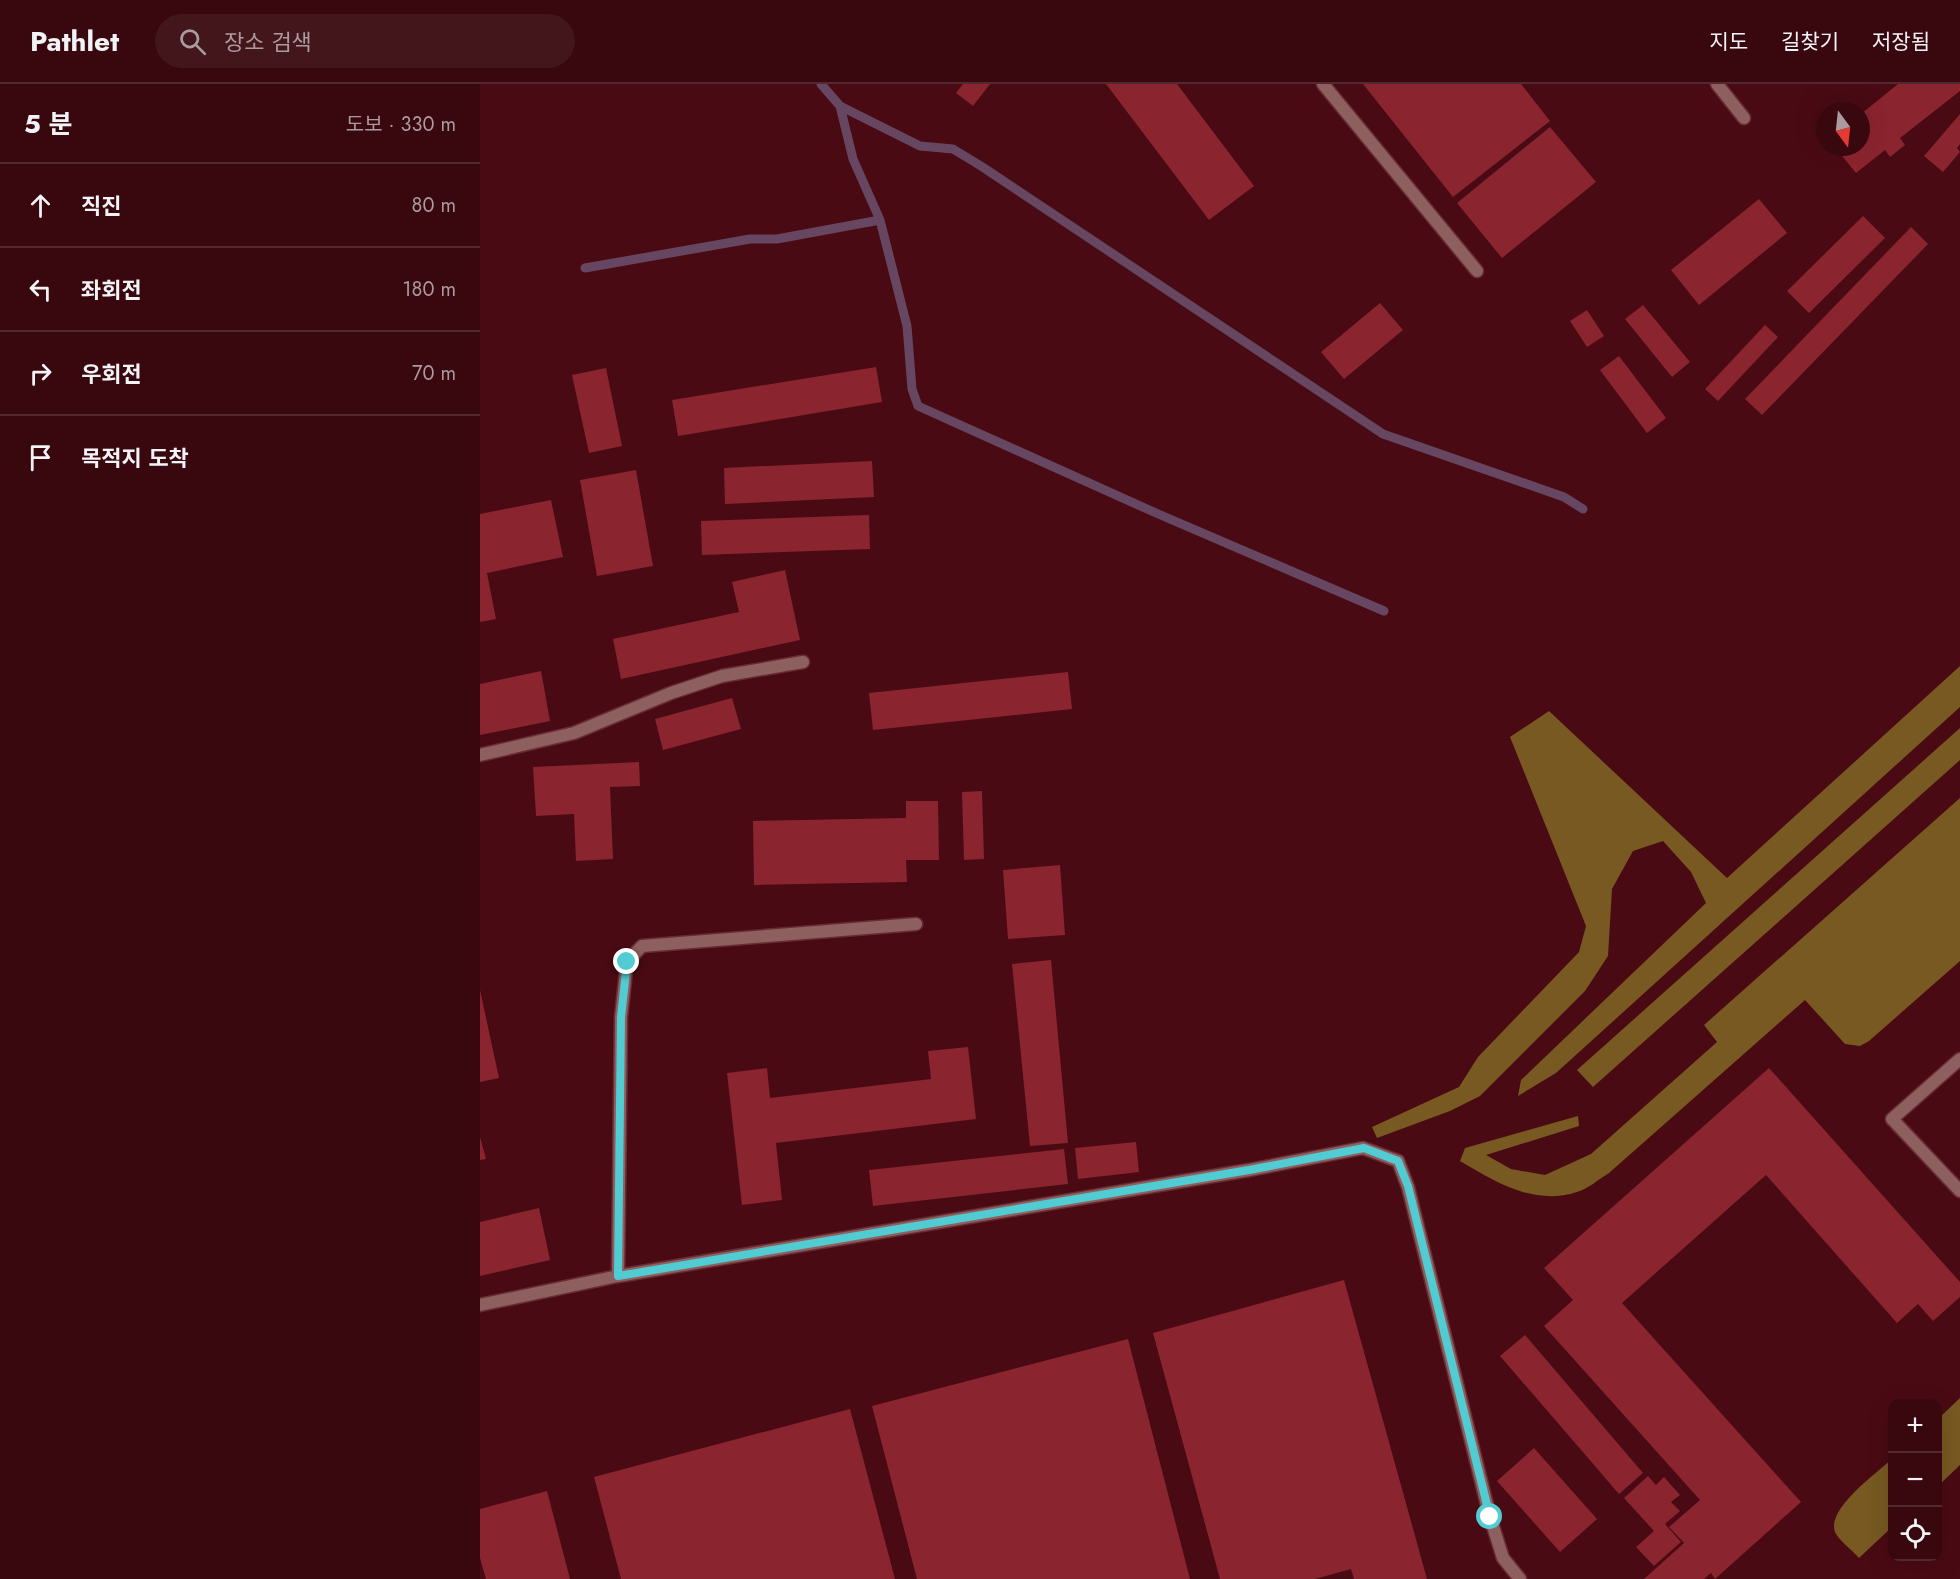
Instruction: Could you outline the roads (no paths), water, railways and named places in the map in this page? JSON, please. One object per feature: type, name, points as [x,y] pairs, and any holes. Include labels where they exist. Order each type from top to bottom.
[{"type":"street","points":[[1323,84],[1476,271]]},
{"type":"street","points":[[1717,84],[1744,118]]},
{"type":"street","points":[[480,755],[574,733],[671,693],[722,676],[803,662]]},
{"type":"street","points":[[618,1276],[621,1017],[627,962],[642,946],[916,924]]},
{"type":"street","points":[[1960,1059],[1892,1119],[1960,1191]]},
{"type":"street","points":[[480,1305],[618,1276],[1249,1170],[1364,1148],[1398,1161],[1408,1186],[1490,1517],[1503,1558],[1520,1579]]},
{"type":"waterway","points":[[821,84],[840,106],[920,146],[953,149],[981,166],[1383,434],[1564,497],[1583,509]]},
{"type":"waterway","points":[[840,106],[853,159],[880,220],[907,326],[912,389],[918,406],[1156,513],[1384,611]]},
{"type":"waterway","points":[[585,268],[750,239],[777,239],[880,220]]}]
